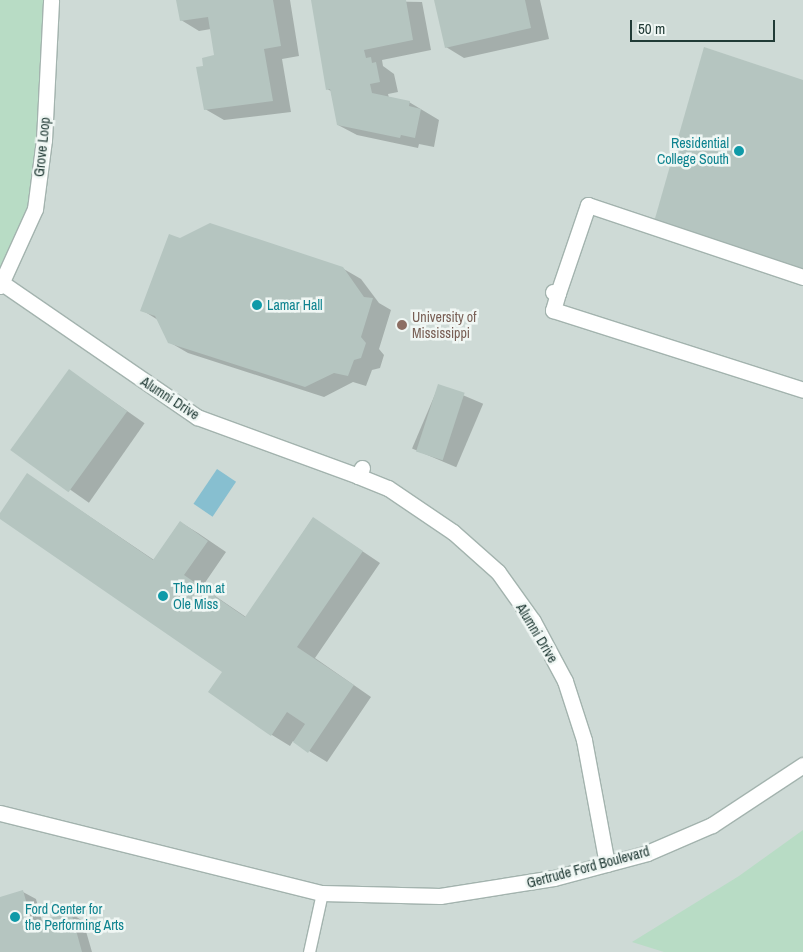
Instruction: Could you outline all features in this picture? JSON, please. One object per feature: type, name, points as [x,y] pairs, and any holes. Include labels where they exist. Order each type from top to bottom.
[{"type":"street","name":"Grove Loop","points":[[1,284],[35,209],[44,140],[51,0]]},
{"type":"street","points":[[803,277],[726,258],[588,206],[579,225],[556,292],[553,310],[560,317],[803,390]]},
{"type":"street","name":"Alumni Drive","points":[[1,284],[197,417],[360,472],[388,488],[453,532],[498,572],[533,621],[565,681],[584,740],[607,864]]},
{"type":"street","name":"Gertrude Ford Boulevard","points":[[0,813],[322,893],[440,896],[522,885],[647,852],[712,825],[803,765]]},
{"type":"lane","points":[[309,952],[322,893]]},
{"type":"shaded area","name":"University of Mississippi","points":[[0,0],[803,0],[803,952],[0,952]]},
{"type":"green space","points":[[0,0],[51,0],[35,209],[0,286]]},
{"type":"green space","points":[[803,830],[803,952],[664,952],[632,942],[739,876]]},
{"type":"water","points":[[217,469],[236,482],[213,517],[194,504]]},
{"type":"building","points":[[176,0],[273,0],[281,46],[264,49],[273,101],[204,110],[196,67],[203,66],[202,58],[214,55],[208,17],[180,21]]},
{"type":"building","points":[[311,0],[406,0],[413,40],[364,50],[366,58],[371,57],[372,63],[376,62],[380,82],[370,84],[372,93],[410,101],[409,106],[421,109],[415,138],[401,135],[400,138],[337,125],[330,89],[326,90]]},
{"type":"building","points":[[434,0],[525,0],[531,28],[445,48]]},
{"type":"building","name":"Residential College South","points":[[704,47],[803,80],[803,269],[654,222]]},
{"type":"building","name":"Lamar Hall","points":[[210,223],[343,267],[364,297],[373,298],[361,337],[366,343],[361,358],[354,360],[348,376],[334,373],[305,387],[168,343],[155,316],[140,311],[169,234],[180,238]]},
{"type":"building","points":[[69,369],[127,411],[68,492],[10,450]]},
{"type":"building","points":[[438,384],[465,393],[443,460],[416,452]]},
{"type":"building","name":"The Inn at Ole Miss","points":[[27,473],[153,560],[180,521],[208,541],[184,575],[245,617],[313,517],[363,551],[297,647],[354,685],[308,753],[293,742],[305,724],[287,712],[271,736],[208,692],[222,672],[0,519],[0,513]]},
{"type":"building","name":"Ford Center for the Performing Arts","points":[[23,890],[32,923],[71,912],[82,952],[0,952],[0,897]]},
{"type":"place","name":"Residential College South","points":[[739,151]]},
{"type":"place","name":"Lamar Hall","points":[[257,305]]},
{"type":"place","name":"University of Mississippi","points":[[402,325]]},
{"type":"place","name":"The Inn at Ole Miss","points":[[163,596]]},
{"type":"place","name":"Ford Center for the Performing Arts","points":[[15,917]]}]
